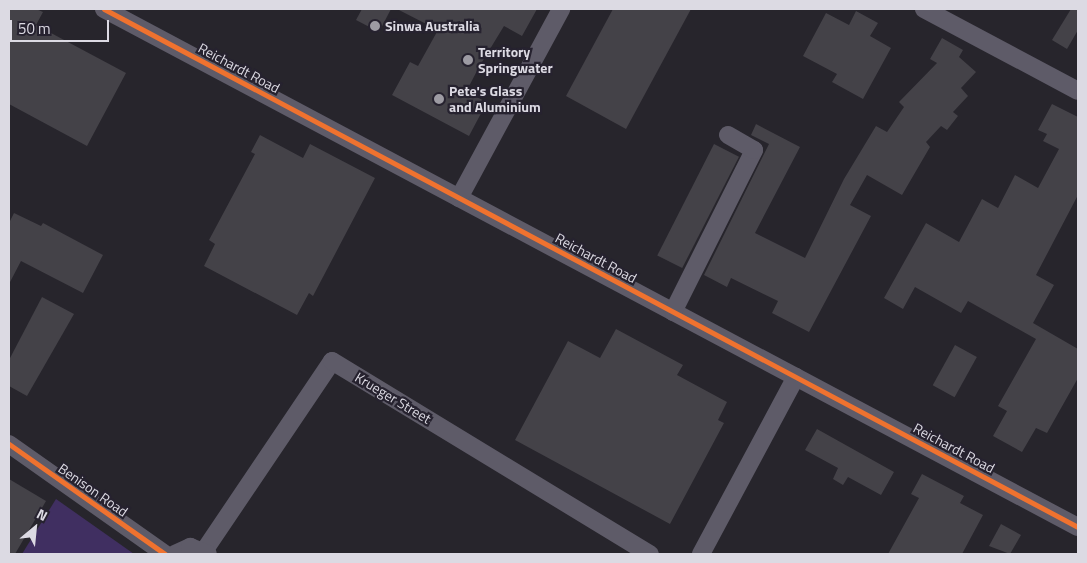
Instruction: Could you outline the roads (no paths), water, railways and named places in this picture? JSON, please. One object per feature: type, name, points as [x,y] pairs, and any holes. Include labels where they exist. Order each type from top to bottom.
[{"type":"street","name":"Reichardt Road","points":[[104,9],[1078,527]]},
{"type":"street","points":[[459,198],[561,9]]},
{"type":"street","points":[[924,9],[1078,91]]},
{"type":"street","points":[[673,312],[754,150],[728,135]]},
{"type":"street","name":"Krueger Street","points":[[206,553],[332,361],[650,554]]},
{"type":"street","points":[[701,554],[796,377]]},
{"type":"street","name":"Benison Road","points":[[10,447],[165,554]]},
{"type":"street","points":[[175,554],[190,547],[206,553]]},
{"type":"place","name":"Sinwa Australia","points":[[375,26]]},
{"type":"place","name":"Territory Springwater","points":[[468,60]]},
{"type":"place","name":"Pete's Glass and Aluminium","points":[[439,99]]}]
